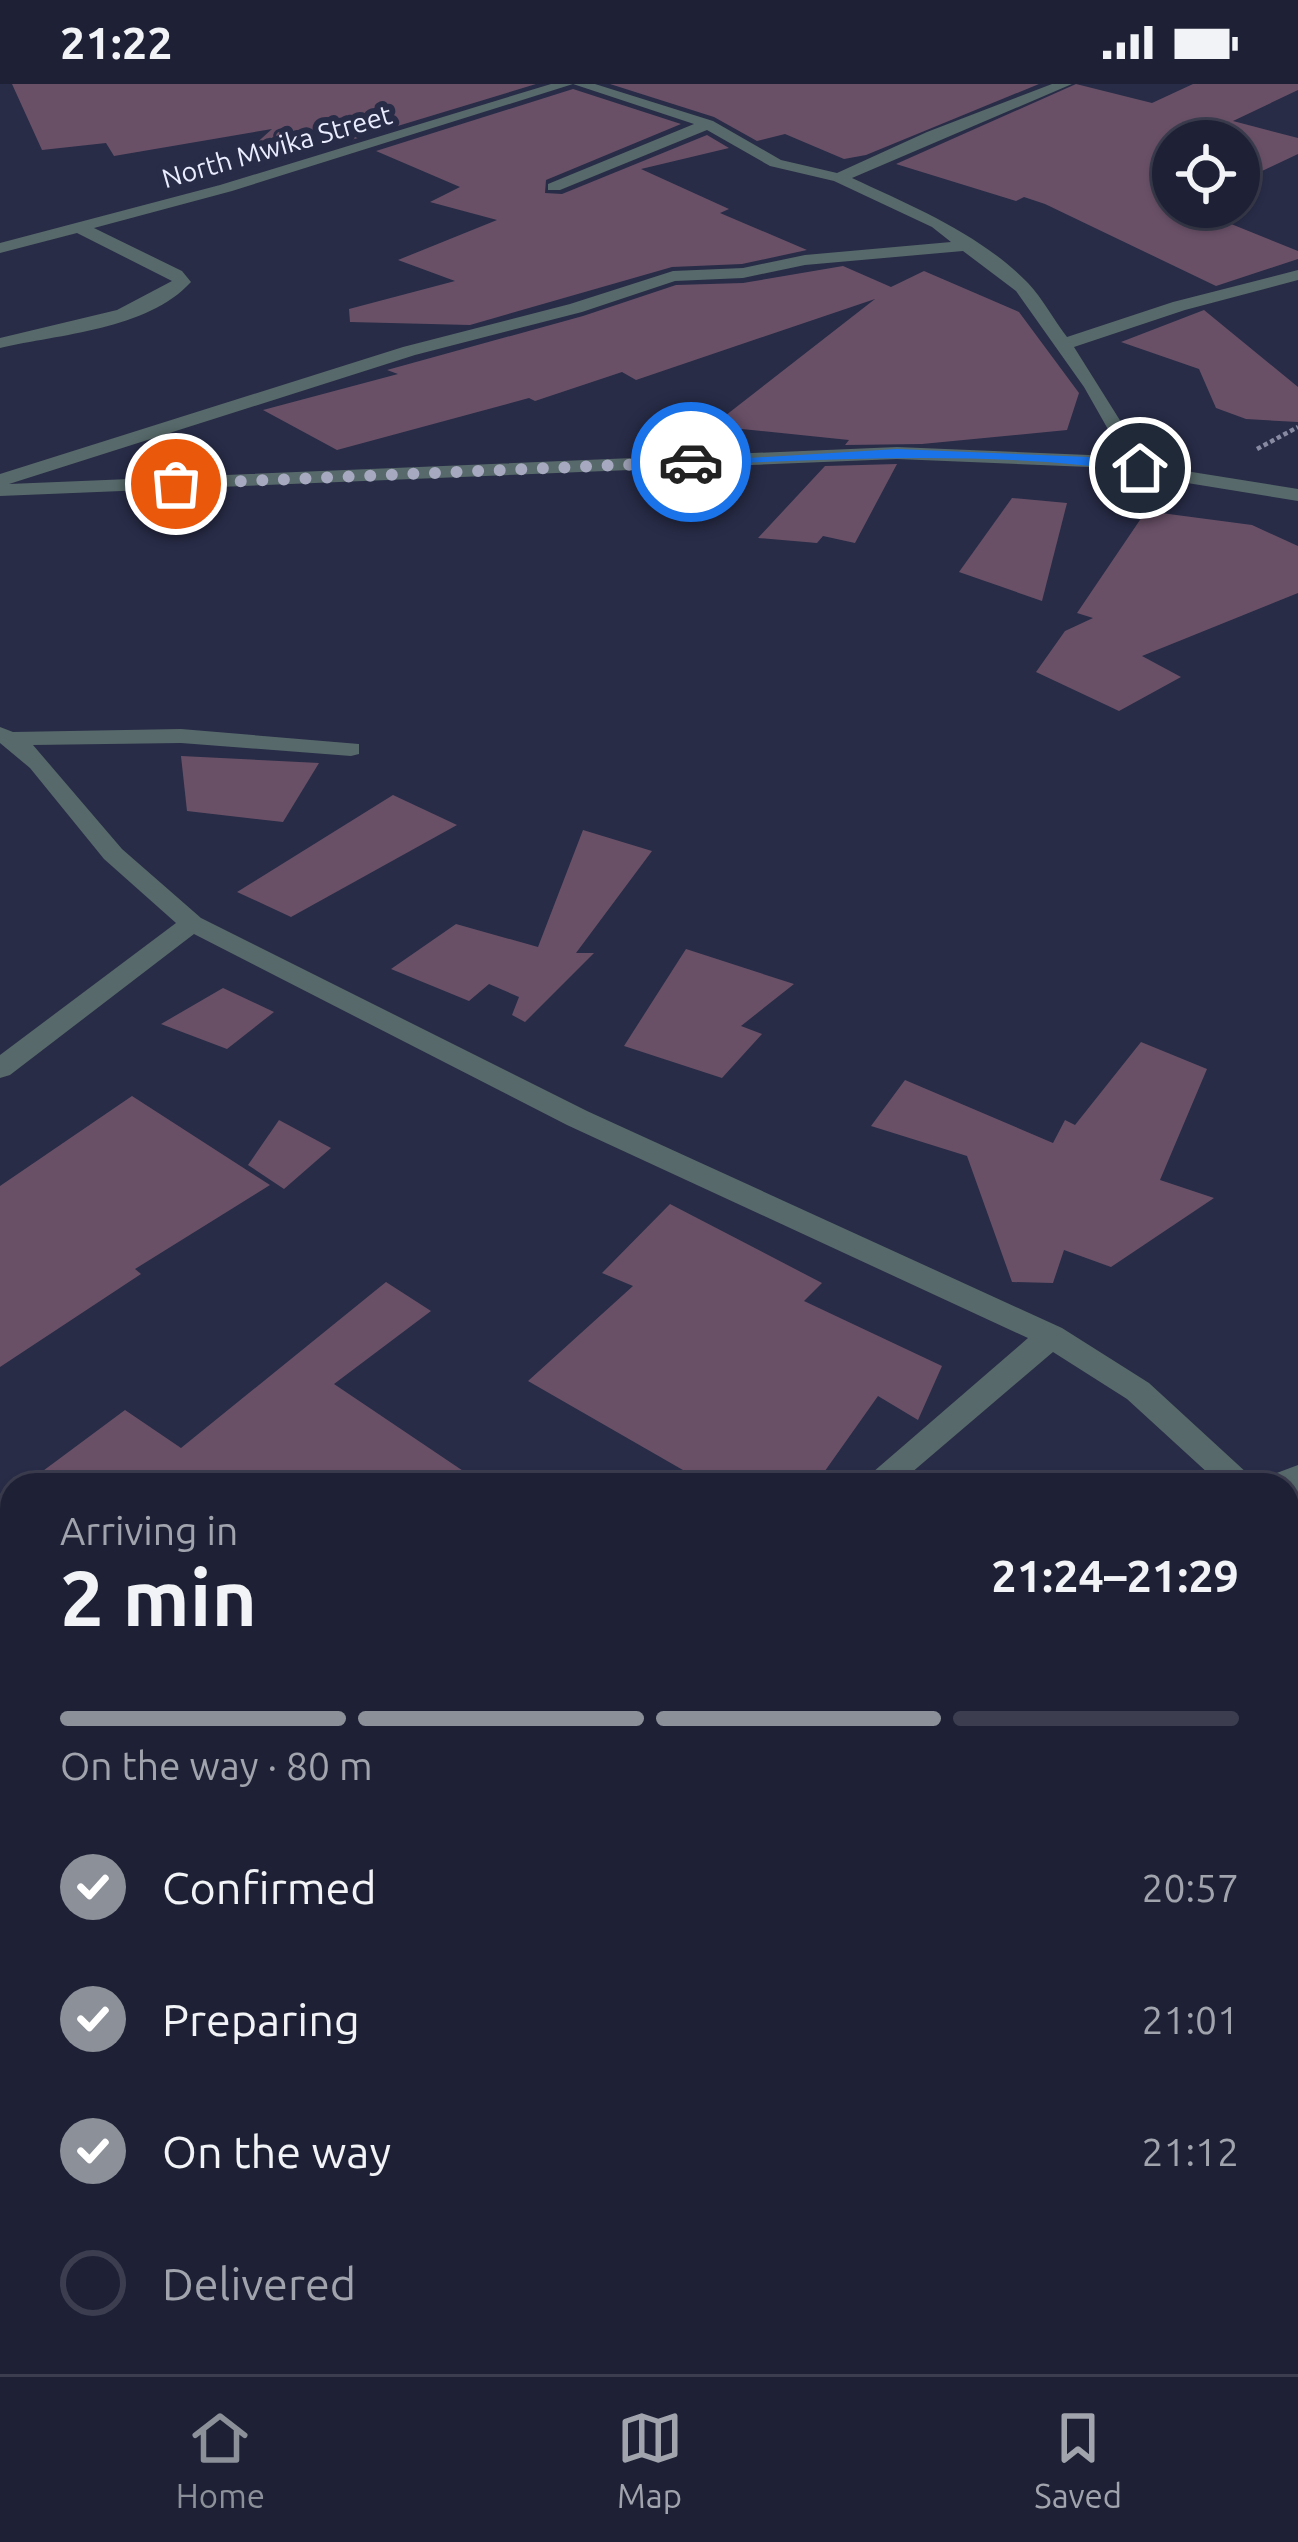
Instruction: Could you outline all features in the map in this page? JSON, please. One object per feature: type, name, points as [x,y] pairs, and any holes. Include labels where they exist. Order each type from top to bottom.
[{"type":"street","name":"North Mwika Street","points":[[0,248],[226,188],[566,84]]},
{"type":"street","points":[[580,84],[709,124],[758,156],[839,178],[904,207],[968,245],[1022,287],[1093,387],[1140,468]]},
{"type":"street","points":[[839,178],[932,135],[1065,84]]},
{"type":"street","points":[[554,187],[709,124]]},
{"type":"street","points":[[0,343],[139,307],[182,282],[176,274],[80,227]]},
{"type":"street","points":[[0,480],[388,358],[576,308],[673,275],[743,273],[805,260],[968,245]]},
{"type":"street","points":[[1061,344],[1298,275]]},
{"type":"street","points":[[0,490],[897,453],[1089,460],[1298,495]]},
{"type":"street","points":[[5,737],[111,731],[212,733],[351,749]]},
{"type":"street","points":[[5,737],[42,767],[85,824],[136,879],[191,922],[577,1118],[1051,1336],[1138,1391],[1230,1473]]},
{"type":"street","points":[[0,1069],[191,922]]},
{"type":"street","points":[[889,1473],[1051,1336]]},
{"type":"building","points":[[12,84],[536,84],[348,141],[239,159],[272,129],[114,156],[106,143],[42,150]]},
{"type":"building","points":[[610,84],[1039,84],[866,155],[844,159],[785,134],[757,141],[714,117]]},
{"type":"building","points":[[1076,84],[1152,103],[1193,84],[1298,84],[1298,90],[1235,120],[1152,120],[1152,228],[1241,228],[1298,251],[1298,259],[1216,286],[1045,204],[1024,197],[1016,201],[896,164]]},
{"type":"building","points":[[573,89],[681,124],[546,180],[545,193],[562,194],[707,135],[729,148],[641,169],[729,209],[720,213],[807,250],[742,264],[672,267],[470,325],[350,322],[349,309],[455,281],[398,260],[497,220],[430,202],[460,187],[376,151]]},
{"type":"building","points":[[1260,128],[1298,138],[1298,154],[1260,172]]},
{"type":"building","points":[[843,266],[891,287],[924,271],[1019,312],[1079,393],[1067,430],[922,444],[845,445],[849,440],[712,426],[875,299],[636,380],[622,372],[535,401],[529,398],[337,450],[263,410],[398,374],[387,370],[676,285],[743,283]]},
{"type":"building","points":[[1204,310],[1298,387],[1298,422],[1246,419],[1216,408],[1199,369],[1121,342]]},
{"type":"building","points":[[897,464],[855,543],[823,536],[817,543],[758,538],[825,466]]},
{"type":"building","points":[[1012,498],[1067,503],[1042,601],[959,572]]},
{"type":"building","points":[[1146,511],[1252,525],[1298,546],[1298,593],[1142,656],[1181,677],[1119,711],[1036,672],[1065,631],[1093,618],[1077,613]]},
{"type":"building","points":[[181,756],[319,763],[283,822],[187,811]]},
{"type":"building","points":[[393,795],[457,825],[291,917],[237,892]]},
{"type":"building","points":[[583,830],[652,851],[576,953],[594,953],[525,1022],[512,1015],[519,997],[489,984],[469,1001],[391,969],[456,924],[538,947]]},
{"type":"building","points":[[686,949],[794,984],[741,1026],[762,1034],[722,1078],[624,1046]]},
{"type":"building","points":[[223,988],[274,1012],[227,1049],[161,1024]]},
{"type":"building","points":[[1141,1042],[1207,1069],[1160,1180],[1214,1198],[1111,1267],[1064,1250],[1053,1283],[1012,1282],[967,1156],[871,1126],[905,1080],[1053,1143],[1065,1120],[1075,1125]]},
{"type":"building","points":[[132,1096],[270,1185],[135,1269],[141,1274],[0,1367],[0,1186]]},
{"type":"building","points":[[279,1120],[331,1148],[284,1189],[248,1165]]},
{"type":"building","points":[[670,1204],[822,1283],[804,1301],[942,1366],[918,1420],[878,1396],[823,1473],[688,1473],[528,1381],[633,1286],[602,1273]]},
{"type":"building","points":[[386,1282],[431,1311],[334,1384],[466,1473],[40,1473],[125,1410],[181,1448]]},
{"type":"way so far","points":[[176,484],[691,462]]},
{"type":"route","points":[[691,462],[897,453],[1089,460],[1140,468]]}]
